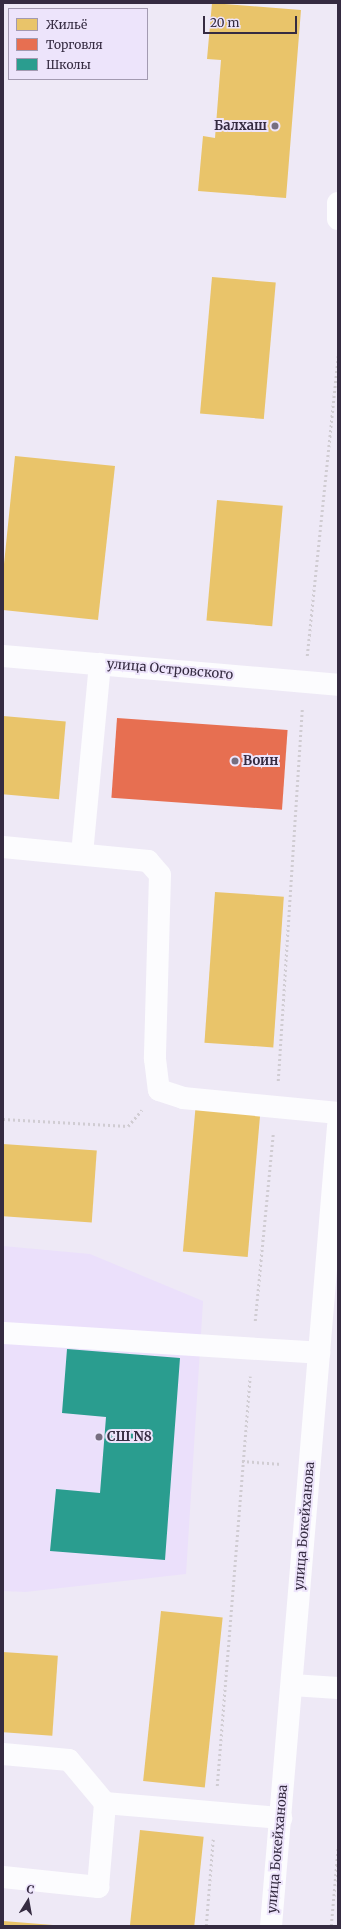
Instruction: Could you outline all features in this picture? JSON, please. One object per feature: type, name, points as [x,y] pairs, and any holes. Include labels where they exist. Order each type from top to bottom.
[{"type":"street","points":[[338,203],[338,219]]},
{"type":"street","name":"улица Островского","points":[[3,656],[338,684]]},
{"type":"street","points":[[82,854],[100,664]]},
{"type":"street","points":[[3,847],[148,861],[160,875],[155,1059],[159,1090],[183,1098],[338,1113]]},
{"type":"street","name":"улица Бокейханова","points":[[271,1926],[338,1126]]},
{"type":"street","points":[[4,1333],[319,1353]]},
{"type":"street","points":[[292,1685],[338,1688]]},
{"type":"street","points":[[3,1754],[70,1760],[105,1803],[98,1887],[3,1877]]},
{"type":"street","points":[[105,1803],[281,1818]]},
{"type":"path","points":[[206,1926],[252,1349],[276,1108],[304,682],[338,356]]},
{"type":"path","points":[[3,1119],[128,1126],[159,1090]]},
{"type":"path","points":[[331,1926],[338,1846]]},
{"type":"shaded area","name":"СШ N8","points":[[3,1246],[90,1254],[203,1301],[186,1574],[25,1592],[3,1591]]},
{"type":"building: Жильё","points":[[212,3],[301,10],[286,198],[198,191],[203,136],[215,138],[221,60],[207,59]]},
{"type":"building: Жильё","points":[[212,277],[276,283],[264,419],[200,413]]},
{"type":"building: Жильё","points":[[15,456],[115,466],[98,620],[3,610],[3,574]]},
{"type":"building: Жильё","points":[[217,500],[283,506],[272,626],[206,621]]},
{"type":"building: Жильё","points":[[3,716],[66,721],[59,799],[3,794]]},
{"type":"building: Жильё","points":[[215,892],[284,897],[273,1047],[204,1043]]},
{"type":"building: Жильё","points":[[196,1102],[261,1108],[248,1257],[183,1251]]},
{"type":"building: Жильё","points":[[3,1144],[97,1151],[92,1222],[3,1216]]},
{"type":"building: Жильё","points":[[161,1611],[223,1617],[205,1788],[143,1781]]},
{"type":"building: Жильё","points":[[3,1652],[58,1656],[52,1736],[3,1732]]},
{"type":"building: Жильё","points":[[140,1830],[204,1837],[194,1926],[130,1926]]},
{"type":"building: Жильё","points":[[3,1921],[53,1925],[53,1926],[3,1926]]},
{"type":"building: Торговля","points":[[117,718],[288,730],[282,810],[111,798]]},
{"type":"building: Школы","points":[[67,1349],[180,1358],[165,1560],[50,1551],[56,1489],[100,1493],[106,1417],[62,1413]]},
{"type":"place","name":"Балхаш","points":[[275,126]]},
{"type":"place","name":"Воин","points":[[235,761]]},
{"type":"place","name":"СШ N8","points":[[99,1437]]}]
